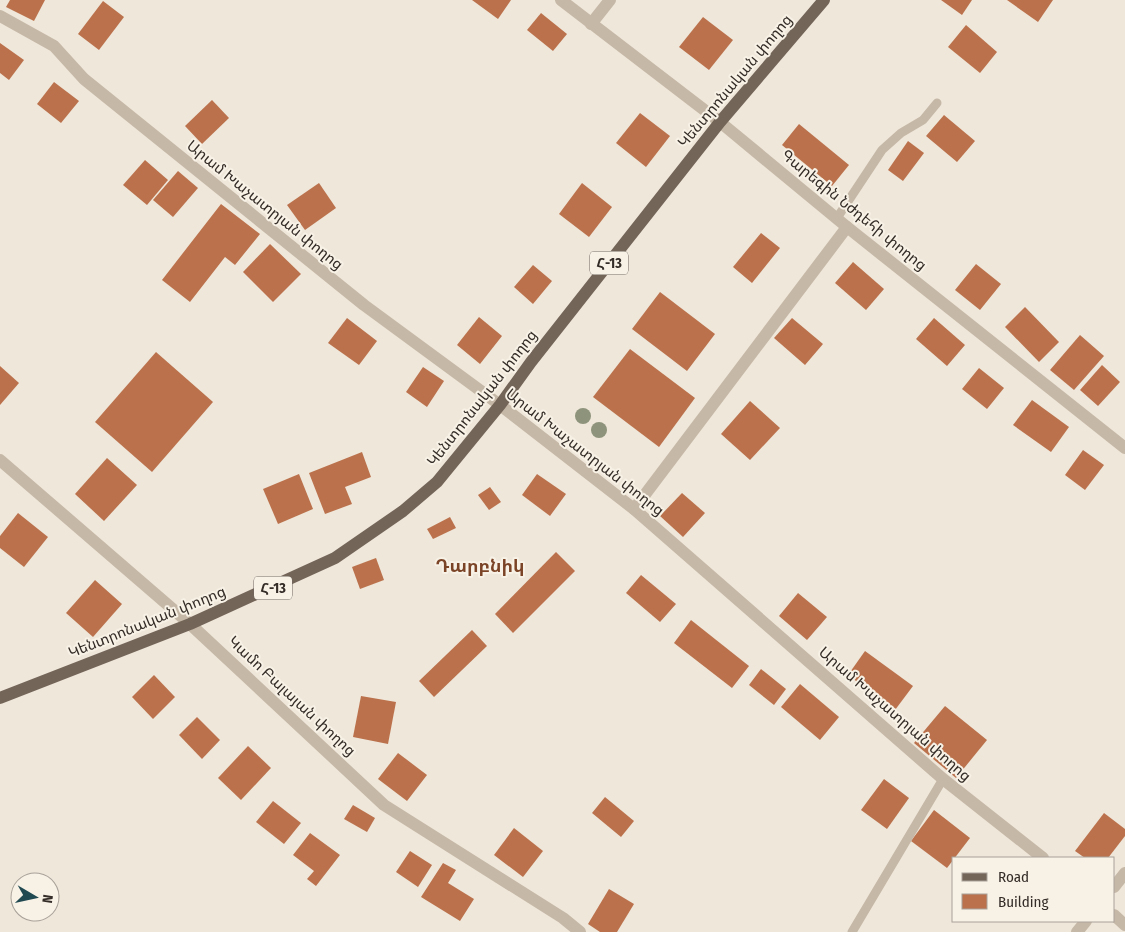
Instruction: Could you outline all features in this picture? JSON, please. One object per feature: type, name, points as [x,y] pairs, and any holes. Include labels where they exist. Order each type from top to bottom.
[{"type":"main road","name":"Կենտրոնական փողոց","points":[[0,698],[190,624],[336,558],[366,538],[437,482],[500,405],[531,362],[720,122],[824,0]]},
{"type":"street","name":"Գարեգին Նժդեհի փողոց","points":[[561,0],[720,122],[847,227],[1125,448]]},
{"type":"street","points":[[591,24],[610,0]]},
{"type":"street","name":"Արամ Խաչատրյան փողոց","points":[[0,16],[54,46],[84,79],[364,305],[500,405],[634,509],[944,780],[1042,857]]},
{"type":"street","points":[[634,509],[847,227]]},
{"type":"street","name":"Կամո Բալայան փողոց","points":[[0,460],[190,624],[384,805],[563,918],[580,932]]},
{"type":"street","points":[[1115,886],[1125,873]]},
{"type":"street","points":[[1115,916],[1125,925]]},
{"type":"street","points":[[1077,932],[1085,922]]},
{"type":"lane","points":[[837,218],[882,150],[901,133],[923,120],[937,103]]},
{"type":"lane","points":[[852,932],[944,780]]},
{"type":"building","points":[[10,0],[45,0],[34,21],[6,7]]},
{"type":"building","points":[[472,0],[511,0],[498,19]]},
{"type":"building","points":[[941,0],[972,0],[962,15]]},
{"type":"building","points":[[1007,0],[1053,0],[1038,22]]},
{"type":"building","points":[[103,1],[124,17],[99,50],[78,34]]},
{"type":"building","points":[[541,13],[567,34],[553,51],[527,30]]},
{"type":"building","points":[[703,17],[733,40],[709,70],[679,47]]},
{"type":"building","points":[[966,25],[997,52],[980,73],[948,47]]},
{"type":"building","points":[[0,43],[24,60],[9,80],[0,73]]},
{"type":"building","points":[[54,82],[79,101],[61,123],[37,104]]},
{"type":"building","points":[[212,100],[229,118],[202,144],[185,126]]},
{"type":"building","points":[[640,113],[670,136],[646,167],[616,143]]},
{"type":"building","points":[[944,115],[975,141],[957,162],[926,136]]},
{"type":"building","points":[[799,124],[849,165],[832,186],[782,145]]},
{"type":"building","points":[[908,141],[924,153],[903,181],[888,170]]},
{"type":"building","points":[[145,160],[168,180],[147,205],[123,185]]},
{"type":"building","points":[[178,171],[198,188],[173,217],[153,200]]},
{"type":"building","points":[[319,183],[336,208],[305,230],[287,205]]},
{"type":"building","points":[[582,183],[612,207],[589,237],[559,214]]},
{"type":"building","points":[[221,204],[260,234],[235,265],[225,257],[190,302],[162,280]]},
{"type":"building","points":[[761,233],[780,248],[752,283],[733,267]]},
{"type":"building","points":[[270,244],[301,274],[273,302],[243,272]]},
{"type":"building","points":[[853,262],[884,289],[866,310],[835,283]]},
{"type":"building","points":[[976,264],[1001,284],[980,310],[955,290]]},
{"type":"building","points":[[533,265],[552,281],[533,304],[514,287]]},
{"type":"building","points":[[660,292],[715,334],[687,371],[632,329]]},
{"type":"building","points":[[1025,307],[1059,342],[1039,362],[1005,327]]},
{"type":"building","points":[[479,317],[502,336],[480,364],[457,345]]},
{"type":"building","points":[[347,318],[377,341],[359,365],[328,343]]},
{"type":"building","points":[[792,318],[823,344],[805,365],[774,338]]},
{"type":"building","points":[[934,318],[965,345],[947,366],[916,339]]},
{"type":"building","points":[[1080,335],[1104,356],[1074,390],[1050,370]]},
{"type":"building","points":[[630,349],[695,398],[659,447],[593,397]]},
{"type":"building","points":[[156,352],[213,402],[152,472],[95,422]]},
{"type":"building","points":[[1102,365],[1120,382],[1098,406],[1080,390]]},
{"type":"building","points":[[0,366],[19,383],[0,405]]},
{"type":"building","points":[[423,367],[444,381],[427,407],[406,392]]},
{"type":"building","points":[[979,368],[1004,388],[987,409],[962,389]]},
{"type":"building","points":[[1032,400],[1069,427],[1051,452],[1013,425]]},
{"type":"building","points":[[750,401],[780,428],[750,460],[721,434]]},
{"type":"building","points":[[1083,450],[1104,465],[1085,490],[1065,475]]},
{"type":"building","points":[[362,452],[371,477],[345,487],[352,504],[325,514],[309,473]]},
{"type":"building","points":[[107,458],[137,485],[104,521],[75,494]]},
{"type":"building","points":[[299,474],[313,509],[278,524],[263,489]]},
{"type":"building","points":[[537,474],[566,494],[550,516],[522,495]]},
{"type":"building","points":[[490,487],[501,502],[489,510],[478,495]]},
{"type":"building","points":[[682,493],[705,513],[683,537],[660,516]]},
{"type":"building","points":[[18,513],[48,537],[24,567],[0,548],[0,536]]},
{"type":"building","points":[[450,517],[456,528],[433,539],[427,529]]},
{"type":"building","points":[[556,552],[575,571],[513,633],[495,614]]},
{"type":"building","points":[[376,558],[384,580],[360,589],[352,567]]},
{"type":"building","points":[[641,575],[676,604],[660,622],[626,593]]},
{"type":"building","points":[[95,580],[122,604],[93,637],[66,613]]},
{"type":"building","points":[[798,593],[827,617],[807,640],[779,616]]},
{"type":"building","points":[[691,620],[749,666],[732,688],[674,643]]},
{"type":"building","points":[[472,630],[487,646],[434,697],[419,681]]},
{"type":"building","points":[[865,651],[913,686],[895,710],[848,675]]},
{"type":"building","points":[[761,669],[786,689],[774,705],[749,685]]},
{"type":"building","points":[[154,675],[175,697],[153,719],[132,697]]},
{"type":"building","points":[[800,684],[839,717],[820,740],[781,707]]},
{"type":"building","points":[[361,696],[396,702],[388,744],[353,737]]},
{"type":"building","points":[[945,706],[987,740],[956,778],[914,743]]},
{"type":"building","points":[[197,717],[220,740],[202,759],[179,735]]},
{"type":"building","points":[[248,746],[271,768],[241,800],[218,778]]},
{"type":"building","points":[[398,753],[427,775],[407,801],[378,779]]},
{"type":"building","points":[[884,779],[909,798],[887,829],[861,810]]},
{"type":"building","points":[[605,797],[634,821],[621,837],[592,813]]},
{"type":"building","points":[[273,801],[301,823],[284,844],[256,822]]},
{"type":"building","points":[[353,805],[375,818],[367,832],[344,819]]},
{"type":"building","points":[[934,810],[970,838],[955,857],[952,857],[952,861],[947,868],[911,841]]},
{"type":"building","points":[[1104,813],[1125,829],[1125,836],[1109,857],[1084,857],[1075,851]]},
{"type":"building","points":[[514,828],[543,851],[523,877],[494,855]]},
{"type":"building","points":[[310,833],[340,855],[316,886],[307,879],[314,871],[293,855]]},
{"type":"building","points":[[410,851],[432,865],[418,887],[396,872]]},
{"type":"building","points":[[443,863],[456,870],[448,883],[474,899],[460,921],[421,897]]},
{"type":"building","points":[[609,889],[634,904],[617,932],[600,932],[588,924]]},
{"type":"district","name":"Դարբնիկ","points":[[480,566]]}]
